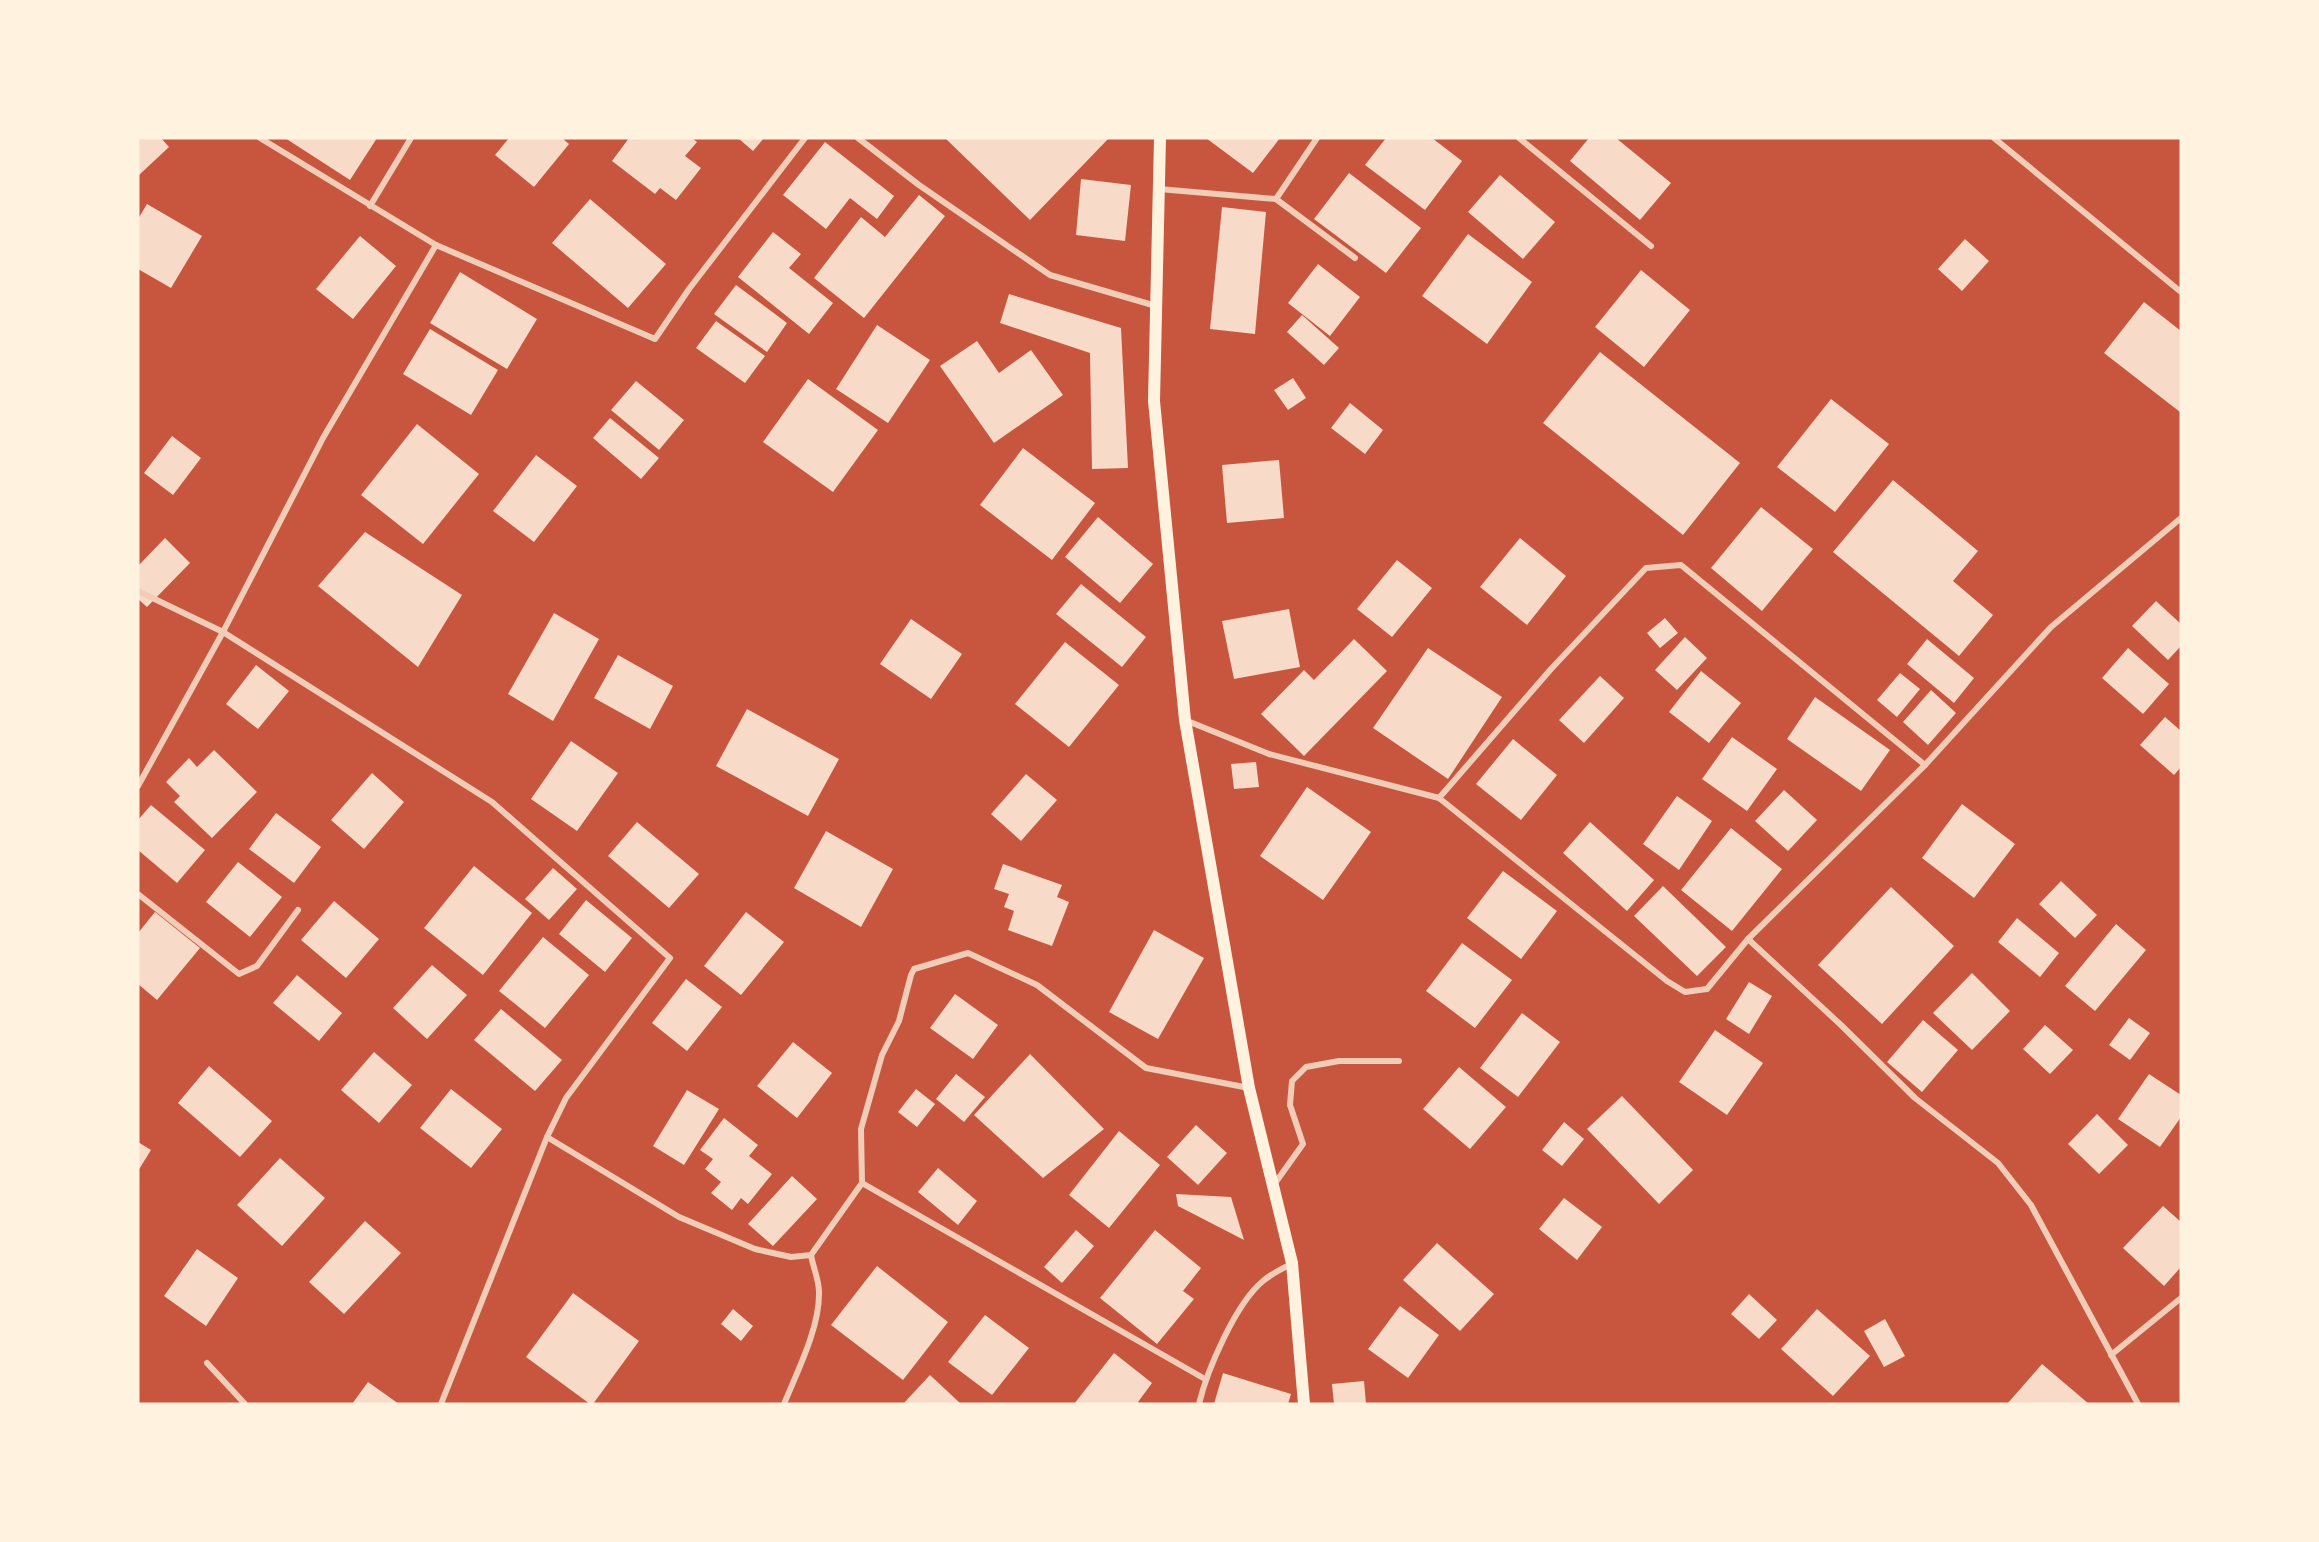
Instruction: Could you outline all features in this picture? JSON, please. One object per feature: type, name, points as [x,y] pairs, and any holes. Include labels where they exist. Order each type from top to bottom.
[{"type":"main road","points":[[1160,138],[1154,401],[1185,720],[1249,1088],[1292,1263],[1304,1404]]},
{"type":"street","points":[[260,138],[436,245],[655,339],[689,289],[805,138]]},
{"type":"street","points":[[370,206],[411,138]]},
{"type":"street","points":[[858,138],[919,184],[1050,275],[1156,306]]},
{"type":"street","points":[[1276,199],[1317,138]]},
{"type":"street","points":[[1519,138],[1651,246]]},
{"type":"street","points":[[1994,138],[2181,292]]},
{"type":"street","points":[[1159,189],[1276,199],[1355,258]]},
{"type":"street","points":[[138,786],[223,632],[323,438],[436,245]]},
{"type":"street","points":[[1185,720],[1269,754],[1439,798],[1650,968],[1685,992],[1707,989],[1748,939],[1925,765],[2051,627],[2181,518]]},
{"type":"street","points":[[1439,798],[1551,669],[1646,568],[1681,565],[1925,765]]},
{"type":"street","points":[[138,591],[223,632],[492,802],[670,958],[566,1098],[547,1137],[441,1404]]},
{"type":"street","points":[[138,894],[239,974],[257,966],[298,910]]},
{"type":"street","points":[[1748,939],[1841,1025],[1915,1098],[1998,1163],[2031,1205],[2138,1404]]},
{"type":"street","points":[[784,1404],[807,1345],[817,1311],[819,1291],[811,1255],[862,1183],[861,1129],[882,1055],[899,1021],[914,969],[968,953],[1037,985],[1146,1068],[1249,1088]]},
{"type":"street","points":[[1273,1186],[1303,1144],[1290,1105],[1292,1081],[1306,1067],[1339,1061],[1400,1061]]},
{"type":"street","points":[[547,1137],[679,1217],[755,1248],[791,1257],[811,1255]]},
{"type":"street","points":[[862,1183],[1205,1379]]},
{"type":"street","points":[[1199,1404],[1205,1379],[1240,1309],[1262,1282],[1292,1263]]},
{"type":"street","points":[[2111,1354],[2181,1298]]},
{"type":"street","points":[[207,1364],[245,1404]]},
{"type":"building","points":[[138,138],[161,138],[169,147],[138,176]]},
{"type":"building","points":[[285,138],[377,138],[350,180]]},
{"type":"building","points":[[509,138],[562,138],[569,144],[534,187],[495,155]]},
{"type":"building","points":[[629,138],[692,138],[697,142],[685,156],[701,168],[676,200],[660,188],[655,194],[612,161]]},
{"type":"building","points":[[738,138],[764,138],[753,151]]},
{"type":"building","points":[[945,138],[1109,138],[1030,220]]},
{"type":"building","points":[[1206,138],[1280,138],[1253,173]]},
{"type":"building","points":[[1386,138],[1432,138],[1462,161],[1425,210],[1365,165]]},
{"type":"building","points":[[1589,138],[1616,138],[1671,183],[1640,220],[1570,161]]},
{"type":"building","points":[[825,142],[894,196],[877,219],[850,198],[826,229],[783,195]]},
{"type":"building","points":[[1349,173],[1421,228],[1386,273],[1314,219]]},
{"type":"building","points":[[1500,175],[1555,222],[1523,259],[1468,212]]},
{"type":"building","points":[[1081,179],[1131,185],[1125,241],[1076,235]]},
{"type":"building","points":[[919,195],[945,216],[864,318],[814,278],[861,217],[885,237]]},
{"type":"building","points":[[590,199],[666,264],[628,308],[552,243]]},
{"type":"building","points":[[147,204],[202,236],[171,288],[138,269],[138,219]]},
{"type":"building","points":[[1222,207],[1266,212],[1255,334],[1210,329]]},
{"type":"building","points":[[773,232],[801,254],[789,268],[833,303],[809,334],[738,277]]},
{"type":"building","points":[[1468,234],[1532,282],[1487,344],[1422,296]]},
{"type":"building","points":[[360,236],[396,266],[353,319],[316,289]]},
{"type":"building","points":[[1965,239],[1989,261],[1962,291],[1938,269]]},
{"type":"building","points":[[1318,264],[1360,297],[1330,336],[1288,303]]},
{"type":"building","points":[[1641,270],[1690,310],[1644,367],[1595,327]]},
{"type":"building","points":[[460,272],[537,319],[507,369],[430,323]]},
{"type":"building","points":[[736,285],[787,323],[767,352],[714,314]]},
{"type":"building","points":[[1009,294],[1121,328],[1128,468],[1092,469],[1090,353],[1000,323]]},
{"type":"building","points":[[2144,302],[2181,331],[2180,412],[2104,353]]},
{"type":"building","points":[[1302,315],[1339,348],[1324,365],[1287,332]]},
{"type":"building","points":[[716,321],[765,356],[745,383],[696,348]]},
{"type":"building","points":[[877,325],[930,360],[888,423],[836,389]]},
{"type":"building","points":[[430,329],[498,370],[471,415],[403,374]]},
{"type":"building","points":[[977,341],[999,373],[1031,350],[1063,395],[994,443],[940,366]]},
{"type":"building","points":[[1600,352],[1740,463],[1683,535],[1543,423]]},
{"type":"building","points":[[1293,378],[1306,398],[1288,410],[1274,390]]},
{"type":"building","points":[[808,379],[878,430],[833,492],[763,442]]},
{"type":"building","points":[[636,381],[684,420],[659,450],[611,410]]},
{"type":"building","points":[[1831,399],[1889,444],[1835,512],[1777,467]]},
{"type":"building","points":[[1350,403],[1383,430],[1365,454],[1331,428]]},
{"type":"building","points":[[610,418],[659,458],[641,479],[593,438]]},
{"type":"building","points":[[417,424],[479,474],[423,544],[361,495]]},
{"type":"building","points":[[172,436],[201,458],[173,495],[144,473]]},
{"type":"building","points":[[1023,448],[1095,503],[1052,560],[980,505]]},
{"type":"building","points":[[536,455],[577,486],[534,542],[493,511]]},
{"type":"building","points":[[1279,460],[1284,518],[1227,523],[1222,465]]},
{"type":"building","points":[[1893,480],[1978,551],[1953,581],[1993,615],[1959,656],[1833,552]]},
{"type":"building","points":[[1761,507],[1813,549],[1762,611],[1711,568]]},
{"type":"building","points":[[1098,517],[1153,564],[1120,603],[1065,557]]},
{"type":"building","points":[[365,532],[462,595],[418,667],[318,586]]},
{"type":"building","points":[[165,538],[190,563],[147,607],[138,599],[138,566]]},
{"type":"building","points":[[1520,538],[1566,576],[1527,625],[1480,587]]},
{"type":"building","points":[[1397,560],[1432,588],[1392,637],[1357,609]]},
{"type":"building","points":[[1081,584],[1146,637],[1122,667],[1056,614]]},
{"type":"building","points":[[2156,601],[2181,624],[2181,646],[2168,660],[2132,626]]},
{"type":"building","points":[[1289,609],[1300,667],[1234,679],[1222,621]]},
{"type":"building","points":[[554,613],[599,639],[553,721],[508,694]]},
{"type":"building","points":[[1665,618],[1678,633],[1660,648],[1647,633]]},
{"type":"building","points":[[911,619],[962,654],[931,699],[880,664]]},
{"type":"building","points":[[1685,637],[1707,658],[1677,690],[1655,670]]},
{"type":"building","points":[[1354,639],[1387,671],[1304,756],[1261,714],[1304,670],[1314,680]]},
{"type":"building","points":[[1927,639],[1974,678],[1954,703],[1907,664]]},
{"type":"building","points":[[1065,642],[1119,685],[1069,747],[1015,704]]},
{"type":"building","points":[[1428,648],[1502,697],[1448,779],[1373,728]]},
{"type":"building","points":[[2128,648],[2169,684],[2143,714],[2102,678]]},
{"type":"building","points":[[618,655],[673,686],[650,729],[594,698]]},
{"type":"building","points":[[256,665],[289,691],[258,729],[226,704]]},
{"type":"building","points":[[1701,671],[1741,703],[1709,743],[1669,712]]},
{"type":"building","points":[[1900,673],[1920,689],[1897,717],[1877,700]]},
{"type":"building","points":[[1600,676],[1624,698],[1584,743],[1559,720]]},
{"type":"building","points":[[1931,690],[1956,713],[1928,745],[1903,722]]},
{"type":"building","points":[[1815,697],[1890,750],[1861,791],[1787,739]]},
{"type":"building","points":[[747,709],[839,759],[808,816],[716,766]]},
{"type":"building","points":[[2165,717],[2181,731],[2181,767],[2174,775],[2140,745]]},
{"type":"building","points":[[1732,737],[1777,769],[1747,811],[1702,779]]},
{"type":"building","points":[[1513,739],[1557,775],[1521,820],[1476,784]]},
{"type":"building","points":[[571,741],[618,773],[577,831],[531,799]]},
{"type":"building","points":[[214,750],[257,792],[212,838],[174,802],[180,796],[166,782],[189,758],[197,767]]},
{"type":"building","points":[[1256,762],[1259,787],[1234,789],[1231,764]]},
{"type":"building","points":[[372,773],[404,802],[364,849],[331,820]]},
{"type":"building","points":[[1026,774],[1057,800],[1021,841],[991,814]]},
{"type":"building","points":[[1307,787],[1371,832],[1323,900],[1260,856]]},
{"type":"building","points":[[1784,790],[1817,820],[1788,851],[1755,821]]},
{"type":"building","points":[[1677,796],[1712,821],[1679,870],[1643,844]]},
{"type":"building","points":[[1962,804],[2015,844],[1974,898],[1922,858]]},
{"type":"building","points":[[151,805],[205,850],[177,883],[138,850],[138,820]]},
{"type":"building","points":[[276,813],[321,847],[294,883],[249,849]]},
{"type":"building","points":[[637,822],[699,874],[669,908],[608,856]]},
{"type":"building","points":[[1590,822],[1654,880],[1627,911],[1563,853]]},
{"type":"building","points":[[1731,828],[1782,869],[1732,931],[1681,890]]},
{"type":"building","points":[[826,831],[893,869],[861,927],[794,888]]},
{"type":"building","points":[[238,862],[282,897],[250,937],[206,902]]},
{"type":"building","points":[[1003,864],[1062,885],[1057,897],[1069,902],[1052,946],[1008,930],[1014,911],[1004,907],[1009,894],[994,889]]},
{"type":"building","points":[[474,866],[532,913],[483,975],[424,928]]},
{"type":"building","points":[[553,868],[577,889],[549,920],[525,899]]},
{"type":"building","points":[[1503,871],[1557,911],[1521,959],[1467,918]]},
{"type":"building","points":[[2061,881],[2097,915],[2075,938],[2039,904]]},
{"type":"building","points":[[1663,886],[1726,947],[1697,976],[1634,916]]},
{"type":"building","points":[[1891,887],[1954,946],[1882,1024],[1818,965]]},
{"type":"building","points":[[586,900],[632,938],[605,972],[559,934]]},
{"type":"building","points":[[334,901],[379,939],[346,978],[301,940]]},
{"type":"building","points":[[155,912],[200,948],[157,1000],[138,984],[138,933]]},
{"type":"building","points":[[746,912],[784,942],[741,995],[704,966]]},
{"type":"building","points":[[2017,918],[2059,953],[2040,977],[1998,942]]},
{"type":"building","points":[[2116,924],[2146,950],[2095,1011],[2065,986]]},
{"type":"building","points":[[1154,930],[1204,958],[1158,1039],[1109,1012]]},
{"type":"building","points":[[543,937],[589,975],[545,1028],[499,991]]},
{"type":"building","points":[[1462,943],[1512,980],[1475,1028],[1426,991]]},
{"type":"building","points":[[432,965],[467,995],[427,1039],[393,1008]]},
{"type":"building","points":[[1972,973],[2010,1011],[1972,1050],[1933,1013]]},
{"type":"building","points":[[297,975],[342,1013],[319,1041],[273,1003]]},
{"type":"building","points":[[686,979],[722,1007],[687,1051],[652,1023]]},
{"type":"building","points":[[1749,982],[1772,996],[1749,1034],[1726,1019]]},
{"type":"building","points":[[955,994],[998,1025],[973,1059],[930,1028]]},
{"type":"building","points":[[501,1009],[562,1060],[535,1091],[474,1040]]},
{"type":"building","points":[[1522,1013],[1560,1042],[1518,1097],[1480,1068]]},
{"type":"building","points":[[2129,1018],[2150,1033],[2130,1060],[2109,1045]]},
{"type":"building","points":[[1923,1020],[1958,1050],[1922,1092],[1887,1062]]},
{"type":"building","points":[[2045,1025],[2073,1050],[2050,1074],[2023,1049]]},
{"type":"building","points":[[1715,1030],[1763,1063],[1727,1115],[1679,1082]]},
{"type":"building","points":[[793,1042],[832,1073],[797,1118],[757,1086]]},
{"type":"building","points":[[374,1052],[412,1085],[379,1123],[341,1090]]},
{"type":"building","points":[[1030,1054],[1104,1129],[1043,1178],[974,1115]]},
{"type":"building","points":[[209,1066],[272,1121],[240,1157],[178,1103]]},
{"type":"building","points":[[1459,1067],[1506,1107],[1470,1149],[1423,1109]]},
{"type":"building","points":[[956,1074],[985,1097],[964,1122],[936,1099]]},
{"type":"building","points":[[2149,1074],[2181,1095],[2181,1117],[2160,1147],[2118,1119]]},
{"type":"building","points":[[451,1089],[502,1129],[471,1168],[420,1128]]},
{"type":"building","points":[[916,1089],[935,1104],[917,1127],[898,1112]]},
{"type":"building","points":[[687,1090],[719,1109],[684,1165],[653,1146]]},
{"type":"building","points":[[1622,1096],[1693,1170],[1659,1204],[1587,1129]]},
{"type":"building","points":[[2097,1114],[2128,1145],[2099,1174],[2068,1144]]},
{"type":"building","points":[[724,1118],[758,1145],[749,1156],[772,1174],[748,1204],[741,1198],[732,1210],[711,1193],[721,1182],[705,1169],[713,1159],[700,1150]]},
{"type":"building","points":[[1564,1122],[1584,1139],[1562,1166],[1542,1150]]},
{"type":"building","points":[[1196,1125],[1227,1153],[1198,1185],[1167,1157]]},
{"type":"building","points":[[1119,1131],[1160,1165],[1109,1228],[1069,1195]]},
{"type":"building","points":[[138,1142],[151,1150],[138,1171]]},
{"type":"building","points":[[280,1158],[325,1198],[282,1246],[237,1205]]},
{"type":"building","points":[[938,1168],[977,1201],[958,1225],[918,1192]]},
{"type":"building","points":[[792,1176],[817,1199],[773,1246],[748,1224]]},
{"type":"building","points":[[1176,1194],[1231,1197],[1244,1240],[1178,1206]]},
{"type":"building","points":[[1564,1198],[1602,1227],[1577,1260],[1539,1229]]},
{"type":"building","points":[[2163,1206],[2181,1222],[2181,1267],[2164,1286],[2123,1248]]},
{"type":"building","points":[[365,1221],[401,1253],[344,1314],[309,1282]]},
{"type":"building","points":[[1076,1230],[1094,1246],[1062,1283],[1044,1267]]},
{"type":"building","points":[[1155,1230],[1201,1268],[1183,1291],[1194,1299],[1157,1344],[1100,1298]]},
{"type":"building","points":[[1437,1243],[1494,1294],[1460,1331],[1403,1280]]},
{"type":"building","points":[[197,1249],[238,1278],[206,1326],[164,1296]]},
{"type":"building","points":[[877,1266],[948,1322],[903,1380],[831,1325]]},
{"type":"building","points":[[573,1293],[639,1341],[593,1404],[526,1357]]},
{"type":"building","points":[[1749,1294],[1777,1320],[1759,1339],[1731,1314]]},
{"type":"building","points":[[1400,1306],[1439,1335],[1408,1378],[1368,1349]]},
{"type":"building","points":[[733,1309],[753,1326],[741,1341],[721,1324]]},
{"type":"building","points":[[1817,1309],[1870,1356],[1833,1396],[1781,1349]]},
{"type":"building","points":[[985,1315],[1029,1348],[992,1395],[948,1362]]},
{"type":"building","points":[[1885,1319],[1905,1356],[1884,1367],[1864,1331]]},
{"type":"building","points":[[1114,1353],[1152,1383],[1138,1402],[1141,1404],[1074,1404]]},
{"type":"building","points":[[2042,1364],[2089,1404],[2007,1404]]},
{"type":"building","points":[[1223,1373],[1291,1394],[1288,1404],[1214,1404]]},
{"type":"building","points":[[930,1375],[961,1404],[903,1404]]},
{"type":"building","points":[[1364,1381],[1366,1404],[1334,1404],[1332,1384]]},
{"type":"building","points":[[368,1382],[399,1404],[352,1404]]}]
